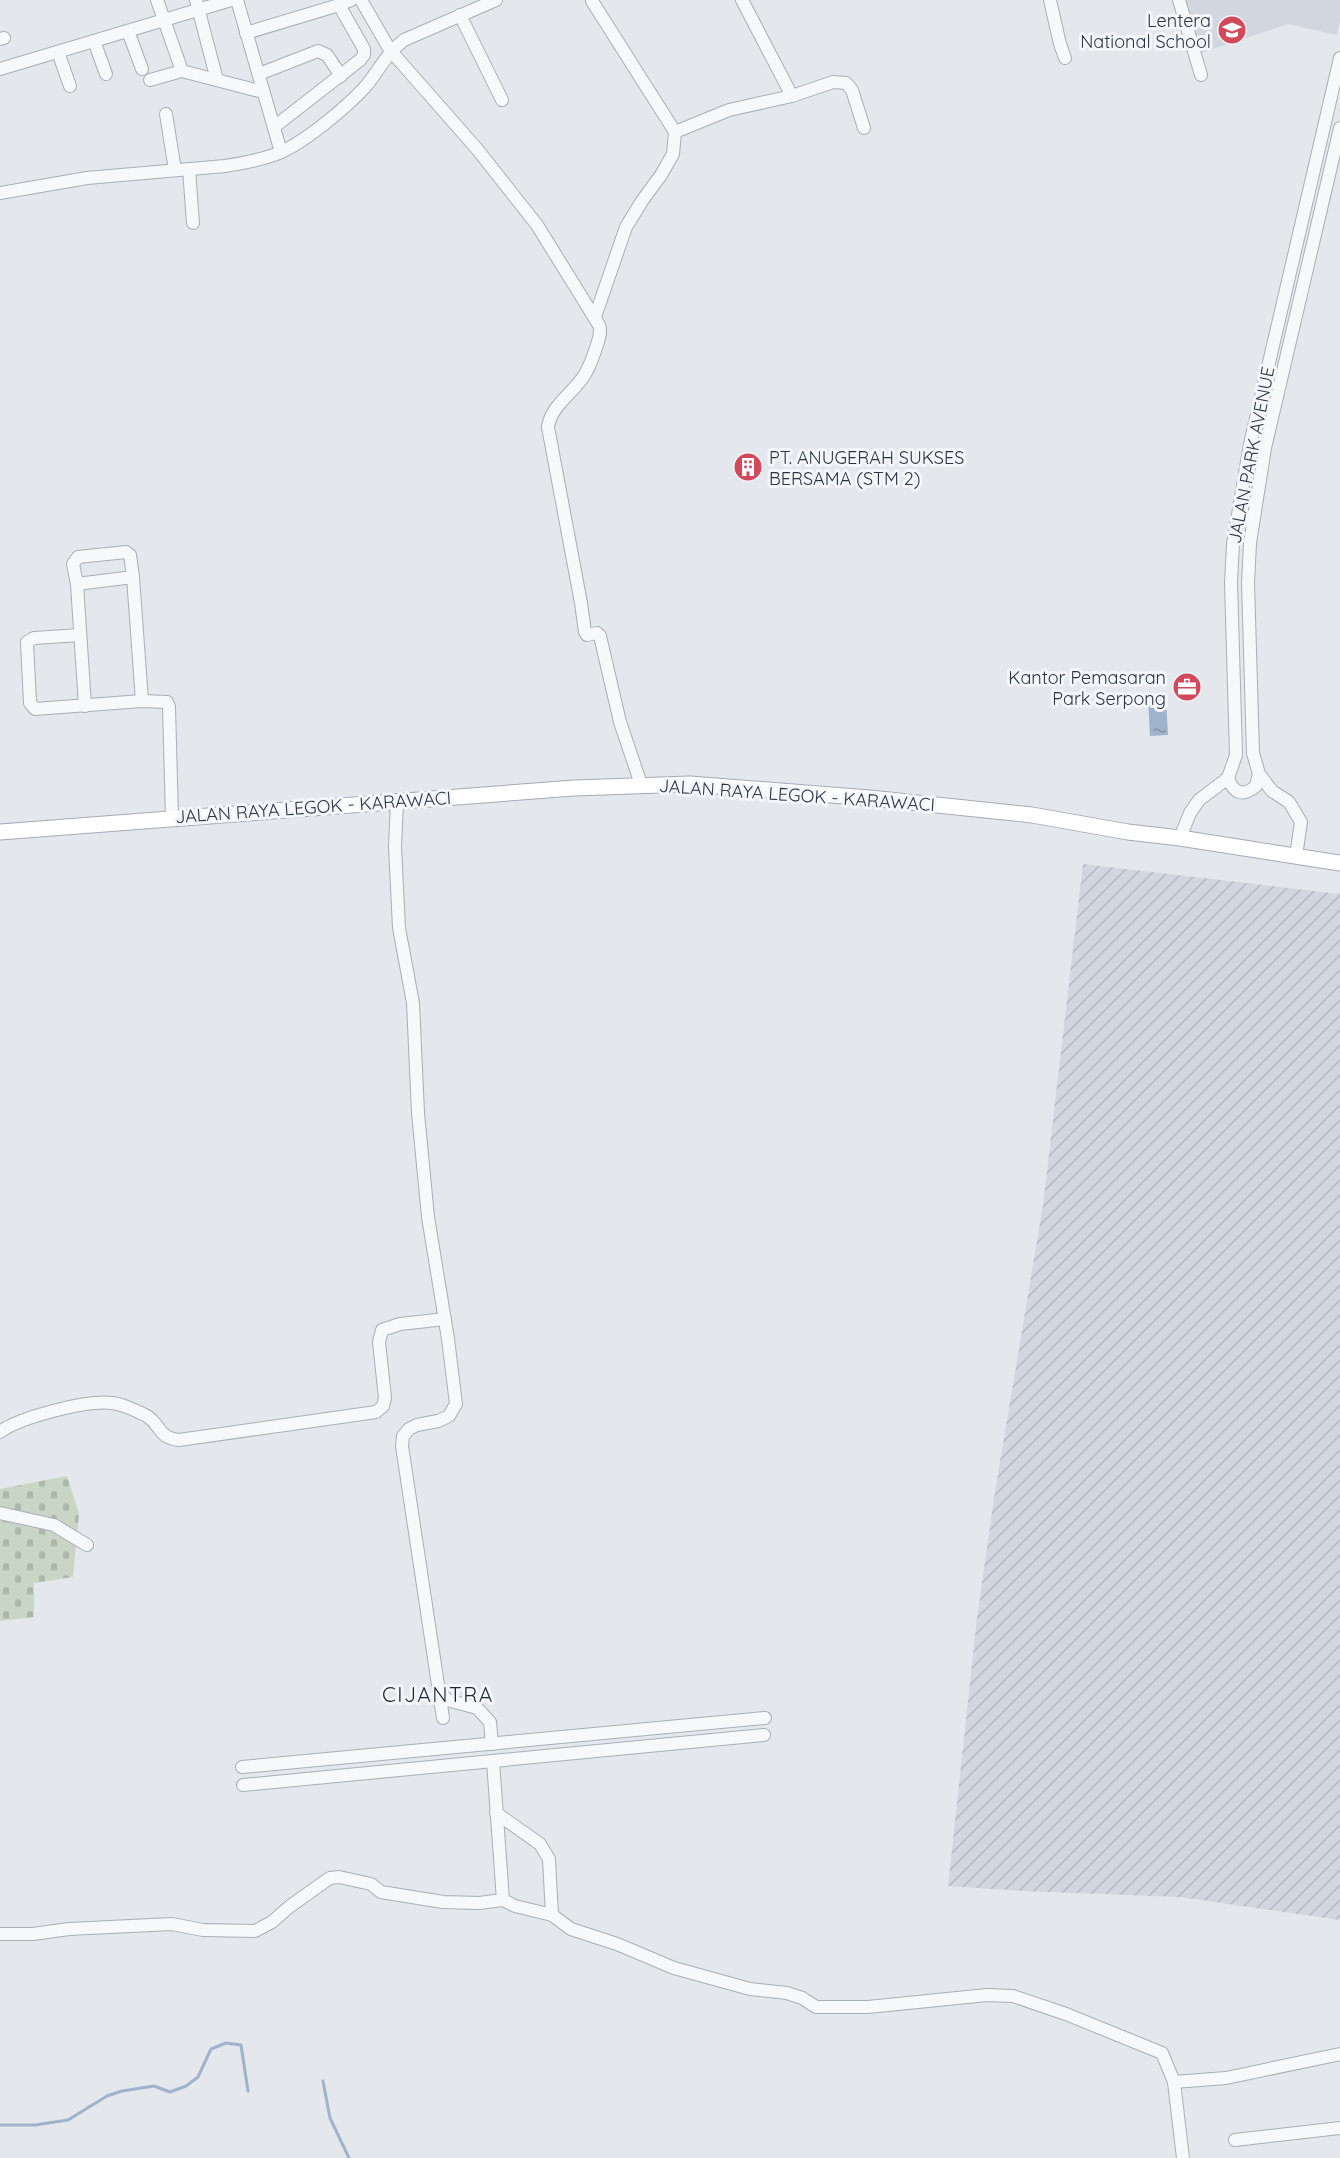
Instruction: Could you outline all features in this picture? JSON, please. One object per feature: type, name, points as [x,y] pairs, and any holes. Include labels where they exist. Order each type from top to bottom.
[{"type":"main road","name":"JALAN RAYA LEGOK - KARAWACI","points":[[0,832],[640,784],[690,784],[870,798],[1032,815],[1128,832],[1340,863]]},
{"type":"street","points":[[157,0],[182,71]]},
{"type":"street","points":[[0,69],[164,20],[198,5],[231,0]]},
{"type":"street","points":[[237,0],[281,152]]},
{"type":"street","points":[[246,33],[351,0]]},
{"type":"street","points":[[361,0],[390,50],[477,149],[537,225],[595,317],[600,330],[585,375],[554,410],[549,418],[548,427],[585,632],[587,635],[597,633],[600,636],[620,722],[640,784]]},
{"type":"street","points":[[0,193],[87,178],[248,162],[281,152],[333,117],[353,99],[378,71],[390,50],[418,32],[496,0]]},
{"type":"street","points":[[590,0],[675,132],[673,154],[626,227],[595,317]]},
{"type":"street","points":[[742,0],[792,96]]},
{"type":"street","points":[[1050,0],[1065,58]]},
{"type":"street","points":[[1179,0],[1201,75]]},
{"type":"street","points":[[198,5],[217,80]]},
{"type":"street","points":[[274,127],[360,60],[364,52],[339,5]]},
{"type":"street","points":[[460,15],[502,100]]},
{"type":"street","points":[[128,31],[142,69]]},
{"type":"street","points":[[94,41],[106,74]]},
{"type":"street","points":[[259,74],[318,51],[327,55],[341,76]]},
{"type":"street","points":[[58,52],[70,86]]},
{"type":"street","name":"JALAN PARK AVENUE","points":[[1228,778],[1236,755],[1231,582],[1233,544],[1250,444],[1340,58]]},
{"type":"street","points":[[150,80],[182,71],[263,92]]},
{"type":"street","points":[[675,132],[729,110],[792,96],[833,82],[846,82],[852,90],[864,128]]},
{"type":"street","points":[[166,114],[175,170]]},
{"type":"street","name":"JALAN PARK AVENUE","points":[[1259,774],[1253,753],[1250,543],[1265,448],[1340,128]]},
{"type":"street","points":[[189,169],[193,223]]},
{"type":"street","points":[[1233,544],[1250,543]]},
{"type":"street","points":[[85,706],[77,584],[73,564],[78,557],[128,553],[131,557],[142,701]]},
{"type":"street","points":[[1232,561],[1249,562]]},
{"type":"street","points":[[77,584],[133,577]]},
{"type":"street","points":[[80,635],[34,638],[27,642],[30,703],[35,709],[142,701],[167,702],[169,707],[171,818]]},
{"type":"street","points":[[1235,710],[1252,710]]},
{"type":"street","points":[[1180,838],[1190,813],[1199,800],[1228,778],[1232,788],[1239,793],[1249,792],[1256,786],[1259,774]]},
{"type":"street","points":[[1259,774],[1272,791],[1289,802],[1300,822],[1296,856]]},
{"type":"street","points":[[397,801],[395,847],[399,928],[413,1003],[421,1148],[428,1218],[445,1318],[456,1404],[449,1416],[413,1427],[403,1436],[402,1446],[443,1718]]},
{"type":"street","points":[[0,1432],[17,1422],[94,1403],[113,1403],[146,1416],[165,1437],[179,1440],[376,1412],[383,1406],[385,1398],[379,1342],[382,1330],[400,1324],[445,1318]]},
{"type":"street","points":[[0,1513],[54,1525],[87,1545]]},
{"type":"street","points":[[439,1691],[447,1700],[477,1708],[490,1722],[492,1743]]},
{"type":"street","points":[[242,1767],[765,1718]]},
{"type":"street","points":[[243,1785],[764,1735]]},
{"type":"street","points":[[562,1737],[564,1754]]},
{"type":"street","points":[[377,1754],[379,1772]]},
{"type":"street","points":[[493,1761],[503,1900]]},
{"type":"street","points":[[496,1813],[540,1844],[549,1858],[552,1915]]},
{"type":"street","points":[[0,1934],[33,1934],[69,1929],[172,1923],[203,1930],[255,1931],[273,1923],[289,1907],[330,1878],[339,1877],[372,1884],[381,1892],[443,1902],[479,1903],[503,1900],[515,1906],[552,1915],[571,1929],[617,1944],[674,1968],[750,1989],[787,1993],[802,1998],[816,2007],[868,2007],[987,1995],[1014,1996],[1066,2014],[1162,2053],[1174,2082],[1183,2158]]},
{"type":"street","points":[[1174,2082],[1226,2078],[1340,2054]]},
{"type":"street","points":[[1235,2140],[1340,2128]]},
{"type":"shaded area","name":"Lentera National School","points":[[1184,0],[1340,0],[1340,21],[1337,35],[1288,24],[1201,53]]},
{"type":"shaded area","points":[[1083,864],[1340,894],[1340,1920],[1180,1897],[948,1886],[977,1618],[994,1498],[1043,1205]]},
{"type":"green space","points":[[67,1476],[79,1514],[73,1577],[34,1583],[34,1617],[0,1621],[0,1489]]},
{"type":"water","points":[[1166,698],[1168,735],[1150,736],[1148,699]]},
{"type":"waterway","points":[[0,2125],[35,2125],[68,2120],[107,2096],[122,2091],[154,2086],[170,2092],[186,2086],[198,2077],[211,2049],[226,2043],[241,2045],[248,2091]]},
{"type":"waterway","points":[[323,2081],[330,2118],[349,2158]]},
{"type":"place","name":"Lentera National School","points":[[1232,30]]},
{"type":"place","name":"PT. ANUGERAH SUKSES BERSAMA (STM 2)","points":[[748,467]]},
{"type":"place","name":"Kantor Pemasaran Park Serpong","points":[[1187,687]]},
{"type":"district","name":"CIJANTRA","points":[[438,1694]]}]
